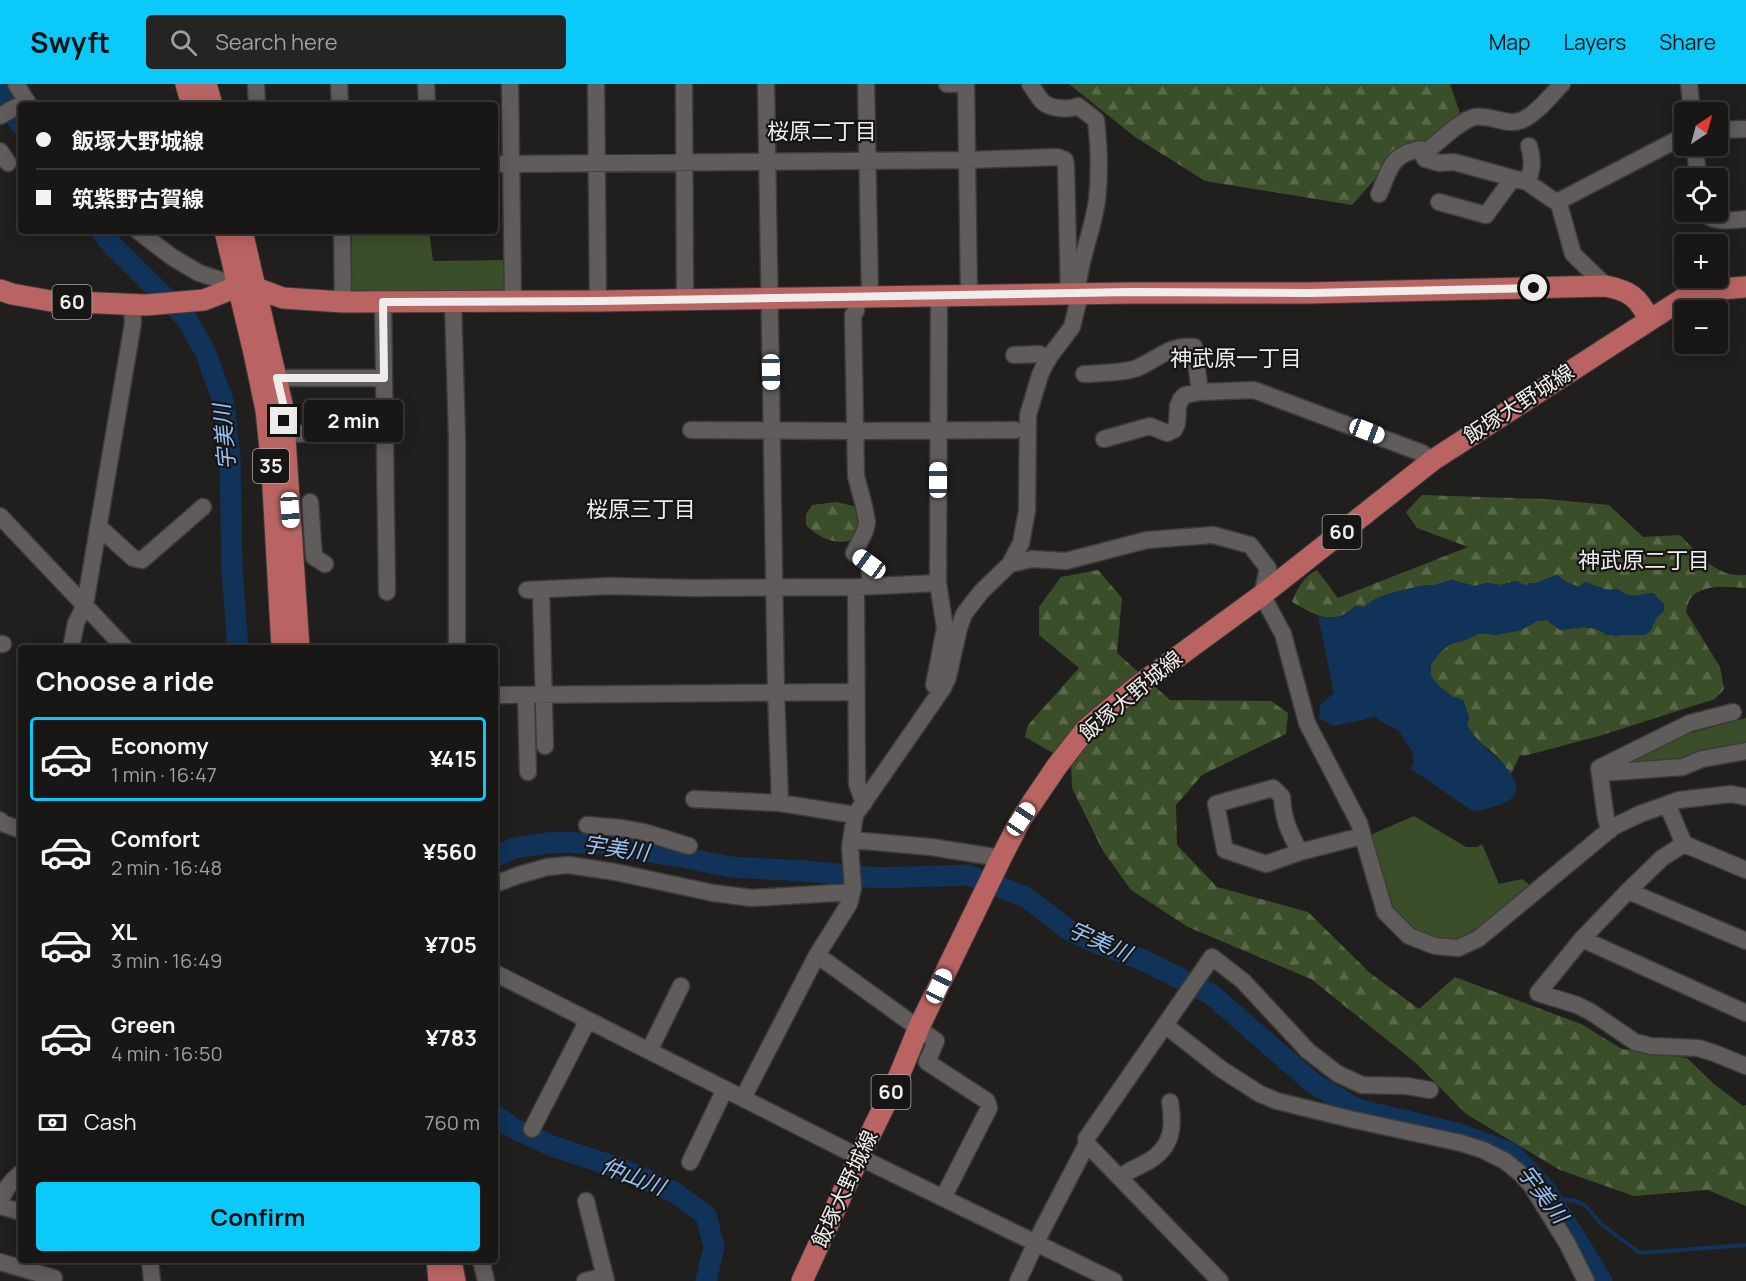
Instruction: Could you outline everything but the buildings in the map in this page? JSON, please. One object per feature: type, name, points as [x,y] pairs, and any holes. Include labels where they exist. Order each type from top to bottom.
[{"type":"main road","points":[[186,84],[191,102]]},
{"type":"main road","points":[[206,84],[211,102]]},
{"type":"main road","name":"35","points":[[226,234],[247,287],[277,378],[284,408],[285,434],[303,507],[299,645]]},
{"type":"main road","name":"35","points":[[242,234],[247,287],[266,410],[272,469],[282,645]]},
{"type":"main road","points":[[247,287],[284,298],[343,302],[453,302],[1131,292],[1309,293],[1606,286],[1624,290],[1641,303],[1649,319]]},
{"type":"main road","name":"60","points":[[0,290],[51,301],[139,305],[204,300],[247,287]]},
{"type":"main road","name":"飯塚大野城線","points":[[802,1281],[978,902],[1021,819],[1057,766],[1086,729],[1135,688],[1262,595],[1433,460],[1695,291],[1744,289]]},
{"type":"main road","points":[[437,1263],[439,1281]]},
{"type":"main road","points":[[452,1263],[454,1281]]},
{"type":"street","points":[[16,84],[24,102]]},
{"type":"street","points":[[256,84],[257,102]]},
{"type":"street","points":[[339,84],[340,102]]},
{"type":"street","points":[[426,84],[427,102]]},
{"type":"street","points":[[510,84],[503,163],[513,301]]},
{"type":"street","points":[[596,84],[607,198]]},
{"type":"street","points":[[684,84],[685,299]]},
{"type":"street","points":[[766,84],[776,692],[780,803]]},
{"type":"street","points":[[743,1098],[817,955],[849,904],[852,890],[851,843],[859,809],[856,692],[863,587],[869,564],[854,553],[866,531],[867,522],[856,476],[853,315],[863,296],[868,160],[866,84]]},
{"type":"street","points":[[947,84],[966,84],[969,295]]},
{"type":"street","points":[[859,809],[943,688],[948,677],[964,614],[981,592],[1010,564],[1021,543],[1027,511],[1028,415],[1040,375],[1072,327],[1075,294],[1097,200],[1099,153],[1096,120],[1078,106],[1068,109],[1049,107],[1042,102],[1030,84]]},
{"type":"street","points":[[1423,154],[1465,122],[1474,118],[1522,121],[1562,84]]},
{"type":"street","points":[[1689,84],[1691,102]]},
{"type":"street","points":[[0,116],[18,107]]},
{"type":"street","points":[[1728,130],[1746,129]]},
{"type":"street","points":[[1557,202],[1674,141]]},
{"type":"street","points":[[1438,202],[1486,214],[1520,180],[1529,178],[1533,159],[1529,146]]},
{"type":"street","points":[[1379,194],[1392,165],[1398,158],[1407,152],[1420,149],[1425,159],[1440,163],[1454,162],[1520,180],[1559,204],[1573,254],[1606,286]]},
{"type":"street","points":[[503,163],[602,164],[1057,158],[1065,160],[1075,294]]},
{"type":"street","points":[[598,301],[602,164]]},
{"type":"street","points":[[1728,220],[1746,219]]},
{"type":"street","points":[[142,234],[172,257],[199,273],[247,287]]},
{"type":"street","points":[[342,234],[343,302]]},
{"type":"street","points":[[939,295],[938,583],[945,628],[934,685],[943,688]]},
{"type":"street","points":[[383,302],[387,592]]},
{"type":"street","points":[[453,302],[457,439],[457,645]]},
{"type":"street","points":[[72,645],[76,623],[85,605],[133,323],[139,305]]},
{"type":"street","points":[[1084,374],[1136,369],[1164,352],[1187,346],[1194,347],[1200,392]]},
{"type":"street","points":[[1014,355],[1039,354],[1048,360]]},
{"type":"street","points":[[277,378],[384,378]]},
{"type":"street","points":[[1104,439],[1150,426],[1167,433],[1174,430],[1177,424],[1178,406],[1185,396],[1200,392],[1254,390],[1422,453],[1433,460]]},
{"type":"street","points":[[691,430],[1015,430]]},
{"type":"street","points":[[285,434],[385,432]]},
{"type":"street","points":[[98,526],[133,558],[142,560],[203,507]]},
{"type":"street","points":[[303,507],[314,557],[325,564]]},
{"type":"street","points":[[0,516],[122,645]]},
{"type":"street","points":[[1010,564],[1032,560],[1066,561],[1147,540],[1213,536],[1250,545],[1268,568],[1262,595],[1283,634],[1307,723],[1359,823],[1385,912],[1409,936],[1435,946],[1458,948],[1478,939],[1610,830],[1640,814],[1679,800],[1731,794],[1746,796]]},
{"type":"street","points":[[545,746],[544,696],[534,590],[610,586],[863,587],[938,583]]},
{"type":"street","points":[[498,695],[856,692]]},
{"type":"street","points":[[526,696],[528,772]]},
{"type":"street","points":[[1610,830],[1606,819],[1599,768],[1690,723],[1733,712]]},
{"type":"street","points":[[1600,773],[1683,767],[1702,759],[1746,751]]},
{"type":"street","points":[[1300,852],[1288,830],[1283,813],[1282,796],[1273,788],[1216,804],[1225,850],[1266,864],[1300,852],[1362,836]]},
{"type":"street","points":[[694,799],[859,809]]},
{"type":"street","points":[[1667,804],[1684,844],[1746,870]]},
{"type":"street","points":[[1,823],[18,829]]},
{"type":"street","points":[[587,825],[644,832],[689,846]]},
{"type":"street","points":[[851,843],[931,847],[999,862]]},
{"type":"street","points":[[1684,844],[1662,858],[1628,891],[1582,939],[1538,993],[1577,1005],[1591,1012],[1635,1042],[1651,1046],[1698,1048],[1746,1066]]},
{"type":"street","points":[[498,883],[519,874],[547,867],[569,865],[615,869],[713,893],[752,898],[852,890]]},
{"type":"street","points":[[1628,891],[1746,941]]},
{"type":"street","points":[[1582,939],[1746,1013]]},
{"type":"street","points":[[817,955],[936,1041],[927,1062],[987,1101],[989,1108],[944,1198]]},
{"type":"street","points":[[1018,1281],[1087,1144],[1086,1139],[1212,957],[1243,981],[1308,1051],[1338,1074],[1362,1085],[1407,1086],[1430,1090]]},
{"type":"street","points":[[498,975],[1037,1243],[1093,1276],[1114,1281]]},
{"type":"street","points":[[649,1051],[681,986]]},
{"type":"street","points":[[532,1129],[588,1020]]},
{"type":"street","points":[[1165,1025],[1221,1069],[1260,1094],[1277,1101],[1461,1143],[1484,1150],[1505,1161],[1532,1185],[1586,1281]]},
{"type":"street","points":[[690,1161],[725,1089]]},
{"type":"street","points":[[1120,1178],[1150,1161],[1167,1143],[1173,1121],[1170,1101]]},
{"type":"street","points":[[1087,1144],[1220,1281]]},
{"type":"street","points":[[18,1175],[3,1193],[0,1205],[18,1211]]},
{"type":"street","points":[[585,1281],[605,1279],[586,1201]]},
{"type":"street","points":[[0,1262],[54,1278]]},
{"type":"street","points":[[150,1263],[152,1281]]},
{"type":"street","points":[[482,1263],[486,1281]]},
{"type":"street","points":[[462,1281],[474,1279],[474,1281]]},
{"type":"green space","points":[[1069,84],[1450,84],[1460,113],[1426,146],[1392,160],[1352,205],[1205,181],[1135,137]]},
{"type":"green space","points":[[352,234],[429,234],[433,261],[506,260],[506,293],[350,296]]},
{"type":"green space","points":[[1422,495],[1545,499],[1609,505],[1643,537],[1680,535],[1717,569],[1735,575],[1746,575],[1746,588],[1717,587],[1702,590],[1690,599],[1686,612],[1720,667],[1724,689],[1715,699],[1599,736],[1524,756],[1520,755],[1511,774],[1469,729],[1467,725],[1469,717],[1463,700],[1453,697],[1431,677],[1431,664],[1440,652],[1450,644],[1480,633],[1495,635],[1521,630],[1537,621],[1547,620],[1560,630],[1583,627],[1598,629],[1615,636],[1627,634],[1664,604],[1653,593],[1631,596],[1618,589],[1607,590],[1585,582],[1579,587],[1564,581],[1557,575],[1526,586],[1516,581],[1501,585],[1486,583],[1474,586],[1452,580],[1420,586],[1388,594],[1364,607],[1355,606],[1347,613],[1331,618],[1316,614],[1292,602],[1302,583],[1317,570],[1338,598],[1468,547],[1417,528],[1406,512]]},
{"type":"green space","points":[[836,502],[858,507],[862,522],[852,540],[846,542],[827,539],[806,525],[806,514],[812,505]]},
{"type":"green space","points":[[1098,570],[1122,598],[1117,653],[1170,700],[1271,701],[1288,713],[1286,734],[1202,775],[1176,805],[1177,845],[1217,887],[1308,912],[1370,973],[1419,1009],[1455,977],[1581,1024],[1622,1049],[1687,1058],[1714,1084],[1743,1106],[1746,1105],[1746,1206],[1708,1190],[1634,1196],[1560,1170],[1466,1114],[1416,1063],[1311,979],[1188,927],[1131,890],[1103,851],[1072,788],[1071,763],[1025,737],[1028,725],[1079,668],[1039,635],[1039,607],[1061,577]]},
{"type":"green space","points":[[1746,718],[1746,748],[1679,763],[1606,770],[1683,735]]},
{"type":"green space","points":[[1414,816],[1466,847],[1477,847],[1482,844],[1499,884],[1522,879],[1531,886],[1475,934],[1453,941],[1423,938],[1391,913],[1368,836]]},
{"type":"water","points":[[1557,575],[1564,581],[1579,587],[1585,582],[1607,590],[1618,589],[1634,596],[1653,593],[1664,604],[1664,611],[1657,617],[1650,632],[1644,635],[1606,635],[1595,629],[1584,627],[1560,630],[1547,620],[1537,621],[1521,630],[1495,635],[1480,633],[1450,644],[1440,652],[1431,664],[1431,676],[1453,697],[1463,700],[1469,717],[1467,725],[1515,781],[1514,796],[1506,802],[1474,812],[1411,769],[1414,762],[1412,751],[1398,730],[1376,717],[1334,726],[1319,718],[1320,705],[1334,693],[1318,616],[1338,617],[1346,614],[1355,606],[1364,607],[1388,594],[1452,580],[1474,586],[1486,583],[1501,585],[1516,581],[1526,586]]},
{"type":"waterway","name":"宇美川","points":[[0,93],[18,120]]},
{"type":"waterway","name":"宇美川","points":[[103,234],[186,318],[205,351],[224,404],[230,460],[232,569],[238,645]]},
{"type":"waterway","name":"宇美川","points":[[498,856],[514,848],[556,842],[601,844],[731,867],[878,878],[967,875],[1026,897],[1070,931],[1141,959],[1211,994],[1313,1083],[1357,1109],[1460,1134],[1511,1153],[1545,1189],[1602,1281]]},
{"type":"waterway","name":"仲山川","points":[[498,1117],[513,1128],[552,1146],[619,1168],[672,1191],[706,1215],[714,1247],[706,1281]]},
{"type":"waterway","points":[[1551,1199],[1574,1200],[1586,1206],[1601,1224],[1640,1253],[1746,1245]]},
{"type":"district","name":"桜原二丁目","points":[[822,131]]},
{"type":"district","name":"神武原一丁目","points":[[1236,358]]},
{"type":"district","name":"桜原三丁目","points":[[641,509]]},
{"type":"district","name":"神武原二丁目","points":[[1644,560]]},
{"type":"route","points":[[284,421],[284,408],[277,378],[384,378],[383,302],[598,301],[1131,292],[1309,293],[1534,288]]}]
